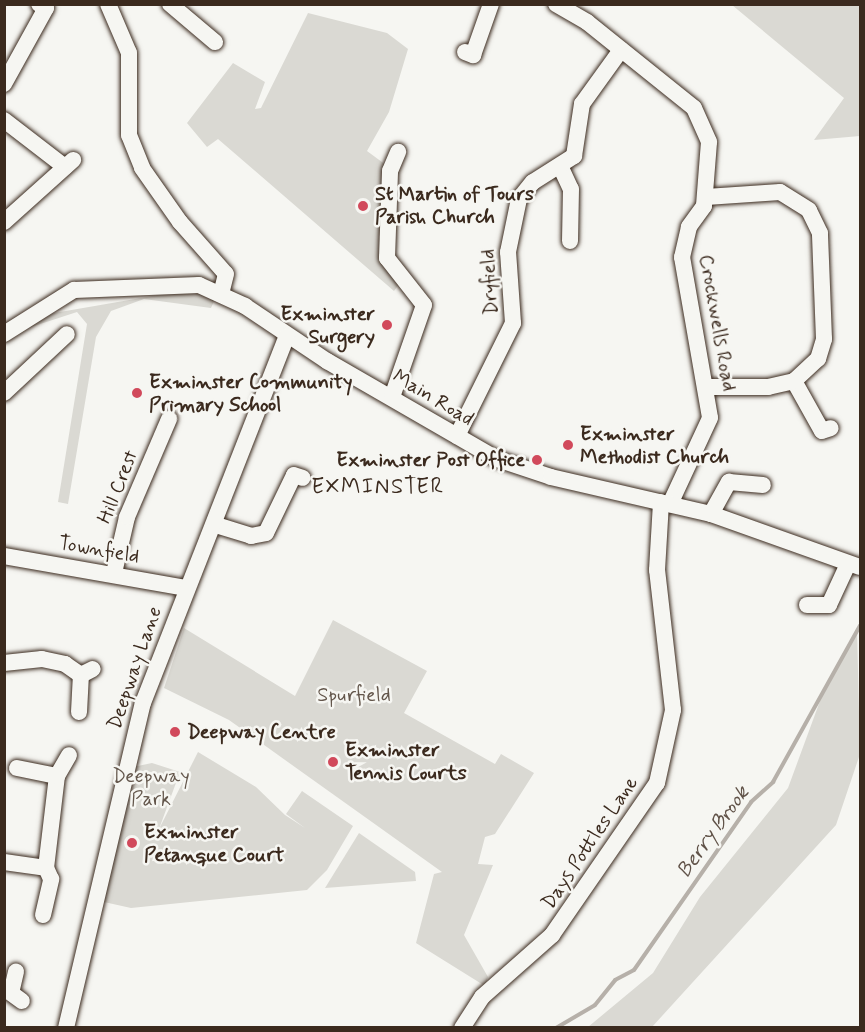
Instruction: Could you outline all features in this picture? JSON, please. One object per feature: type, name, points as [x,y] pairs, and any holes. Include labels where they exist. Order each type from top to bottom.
[{"type":"street","points":[[108,4],[129,53],[129,135],[142,168],[180,222],[226,274],[221,294]]},
{"type":"street","points":[[170,4],[215,42]]},
{"type":"street","points":[[473,54],[491,4]]},
{"type":"street","name":"Crockwells Road","points":[[555,4],[621,50],[703,121],[709,142],[706,196],[683,241],[682,257],[706,387],[707,427],[665,503]]},
{"type":"street","points":[[4,84],[46,8]]},
{"type":"street","name":"Dryfield","points":[[457,436],[513,323],[508,252],[519,199],[533,182],[561,168],[579,144],[582,104],[621,50]]},
{"type":"street","points":[[4,120],[69,164],[4,222]]},
{"type":"street","points":[[392,397],[424,305],[387,258],[388,180],[398,152]]},
{"type":"street","points":[[561,168],[571,189],[570,242]]},
{"type":"street","points":[[706,196],[780,192],[795,197],[814,220],[824,339],[818,359],[794,381],[706,387]]},
{"type":"street","name":"Main Road","points":[[4,334],[74,290],[166,284],[221,294],[287,336],[496,459],[551,477],[711,514],[854,566]]},
{"type":"street","points":[[4,393],[67,334]]},
{"type":"street","name":"Deepway Lane","points":[[66,1028],[122,777],[185,588],[216,525],[287,336]]},
{"type":"street","points":[[794,381],[823,431]]},
{"type":"street","name":"Hill Crest","points":[[114,573],[127,517],[169,419]]},
{"type":"street","points":[[216,525],[251,536],[266,533],[276,521],[294,475]]},
{"type":"street","points":[[711,514],[729,482],[762,485]]},
{"type":"street","name":"Days Pottles Lane","points":[[462,1028],[482,997],[552,935],[657,783],[673,710],[657,570],[665,503]]},
{"type":"street","name":"Townfield","points":[[4,556],[114,573],[185,588]]},
{"type":"street","points":[[817,611],[854,566]]},
{"type":"street","points":[[4,663],[42,659],[87,672],[79,712]]},
{"type":"street","points":[[43,915],[51,879],[46,868],[57,776],[69,755]]},
{"type":"street","points":[[17,768],[57,776]]},
{"type":"street","points":[[4,862],[46,868]]},
{"type":"street","points":[[13,993],[16,971]]},
{"type":"green space","points":[[732,5],[860,5],[860,136],[814,140],[844,98]]},
{"type":"green space","points":[[308,13],[387,33],[408,49],[389,112],[367,151],[386,165],[386,220],[379,237],[399,284],[394,291],[218,139],[207,147],[187,123],[233,63],[265,82],[255,109],[261,108]]},
{"type":"green space","points":[[193,289],[215,299],[211,308],[144,299],[111,311],[96,337],[68,504],[58,502],[87,324],[77,312],[28,328],[31,317]]},
{"type":"green space","name":"Spurfield","points":[[333,620],[427,671],[404,713],[495,764],[501,754],[534,773],[495,834],[485,837],[478,864],[493,865],[464,935],[488,977],[485,986],[416,943],[434,874],[442,872],[229,720],[164,688],[184,628],[295,696]]},
{"type":"green space","points":[[857,628],[860,754],[836,825],[652,1027],[588,1027],[653,973],[700,897],[788,788],[824,690]]},
{"type":"green space","name":"Deepway Park","points":[[198,752],[256,787],[285,815],[305,828],[286,814],[302,791],[353,826],[327,870],[307,890],[131,908],[104,902],[133,767],[152,763],[180,772],[159,829]]},
{"type":"green space","points":[[359,833],[415,872],[416,881],[325,888]]},
{"type":"waterway","name":"Berry Brook","points":[[556,1028],[595,1005],[615,980],[634,970],[751,802],[773,782],[860,626]]},
{"type":"place","name":"St Martin of Tours Parish Church","points":[[363,206]]},
{"type":"place","name":"Exminster Surgery","points":[[387,325]]},
{"type":"place","name":"Exminster Community Primary School","points":[[137,393]]},
{"type":"place","name":"Exminster Methodist Church","points":[[568,445]]},
{"type":"place","name":"Exminster Post Office","points":[[537,460]]},
{"type":"place","name":"Deepway Centre","points":[[175,732]]},
{"type":"place","name":"Exminster Tennis Courts","points":[[333,762]]},
{"type":"place","name":"Exminster Petanque Court","points":[[132,843]]},
{"type":"district","name":"EXMINSTER","points":[[378,488]]}]
